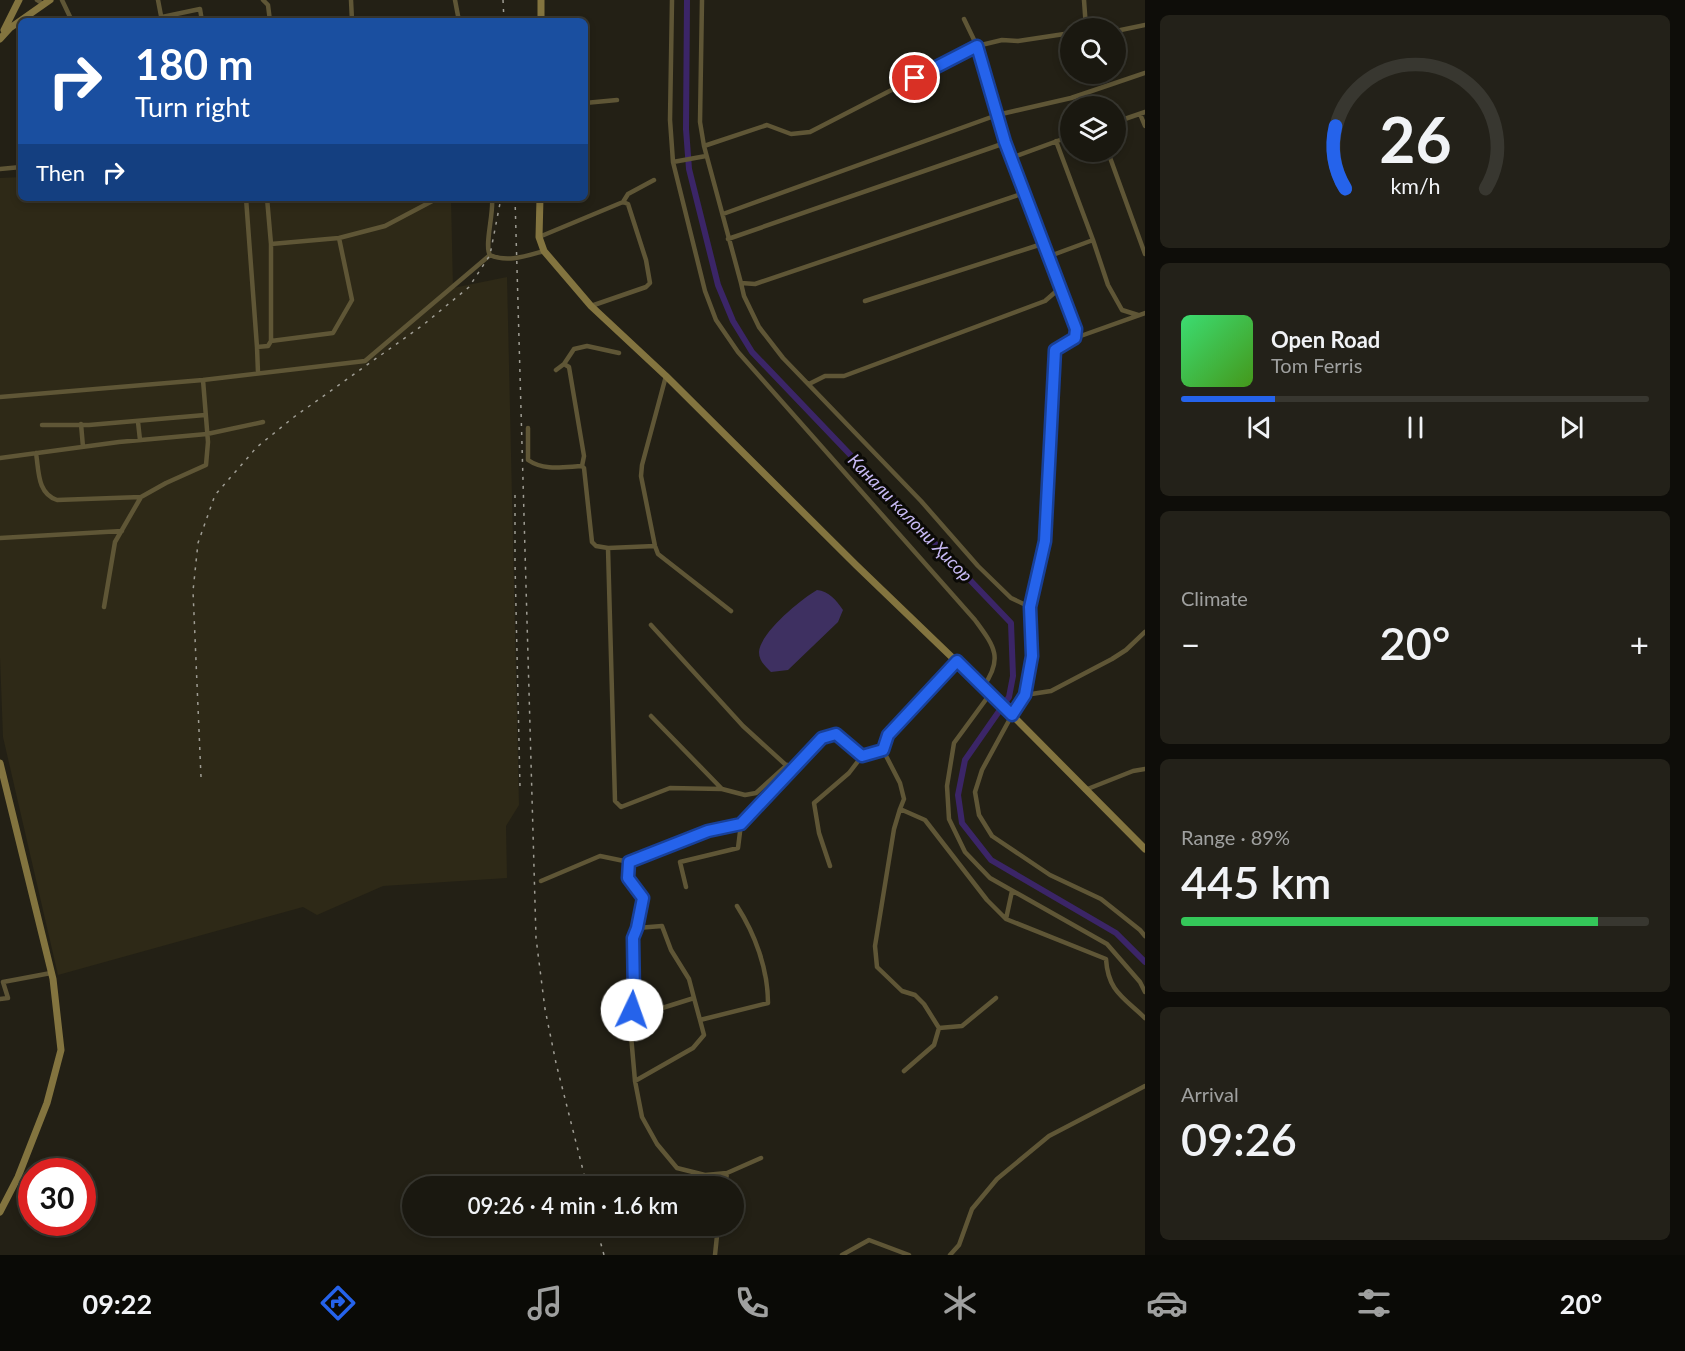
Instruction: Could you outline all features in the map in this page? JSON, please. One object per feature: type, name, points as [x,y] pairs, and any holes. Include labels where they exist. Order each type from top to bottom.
[{"type":"main road","points":[[0,39],[19,0]]},
{"type":"main road","points":[[541,0],[541,18]]},
{"type":"main road","points":[[22,18],[43,1]]},
{"type":"main road","points":[[0,39],[18,21]]},
{"type":"main road","points":[[540,201],[539,237],[544,251],[591,306],[666,376],[856,565],[957,661],[1145,849]]},
{"type":"main road","points":[[0,764],[51,973],[61,1050],[47,1103],[18,1177],[0,1212]]},
{"type":"street","points":[[62,0],[71,18]]},
{"type":"street","points":[[158,0],[162,18]]},
{"type":"street","points":[[263,0],[268,4],[270,18]]},
{"type":"street","points":[[351,0],[352,18]]},
{"type":"street","points":[[455,0],[458,18]]},
{"type":"street","points":[[672,0],[670,120],[676,162],[705,291],[716,320],[738,352],[975,620],[994,647],[994,672],[983,687]]},
{"type":"street","points":[[702,0],[700,122],[704,156],[723,214],[744,296],[759,327],[783,358],[921,501],[978,566],[1011,598],[1030,607]]},
{"type":"street","points":[[1084,0],[1085,18]]},
{"type":"street","points":[[166,18],[200,9],[202,18]]},
{"type":"street","points":[[964,19],[977,46],[1005,142],[1076,329],[1075,338]]},
{"type":"street","points":[[1126,29],[1145,25]]},
{"type":"street","points":[[704,146],[767,125],[791,134],[810,132],[977,46],[1002,40],[1018,41],[1060,35]]},
{"type":"street","points":[[723,214],[997,115],[1071,98],[1145,73]]},
{"type":"street","points":[[588,103],[617,100]]},
{"type":"street","points":[[1126,119],[1143,113],[1145,126]]},
{"type":"street","points":[[1011,158],[1060,140]]},
{"type":"street","points":[[1056,141],[1108,285],[1122,310],[1138,315]]},
{"type":"street","points":[[728,239],[1005,142]]},
{"type":"street","points":[[676,162],[704,156]]},
{"type":"street","points":[[1112,162],[1145,254]]},
{"type":"street","points":[[0,169],[18,167]]},
{"type":"street","points":[[539,237],[624,202],[628,194],[654,180]]},
{"type":"street","points":[[741,283],[755,284],[1024,194]]},
{"type":"street","points":[[246,201],[258,373]]},
{"type":"street","points":[[267,201],[271,244],[272,341]]},
{"type":"street","points":[[271,244],[339,238],[385,226],[432,201]]},
{"type":"street","points":[[492,201],[492,220],[487,244],[490,255],[496,258],[517,259],[544,251]]},
{"type":"street","points":[[591,306],[646,287],[650,283],[628,204],[624,202]]},
{"type":"street","points":[[256,347],[267,346],[272,341],[333,333],[352,300],[339,238]]},
{"type":"street","points":[[1047,257],[1093,240]]},
{"type":"street","points":[[865,301],[1042,244]]},
{"type":"street","points":[[0,397],[203,380],[364,361],[490,255]]},
{"type":"street","points":[[809,384],[825,376],[844,376],[1046,301],[1060,288]]},
{"type":"street","points":[[1145,313],[1075,338],[1055,350],[1045,541],[1030,607],[1032,656],[1025,695],[982,770],[975,792],[980,815],[992,836],[1050,875],[1101,899],[1145,936]]},
{"type":"street","points":[[556,370],[564,364],[574,349],[587,346],[619,353]]},
{"type":"street","points":[[564,364],[570,367],[584,456],[582,466],[592,542],[596,546],[608,548],[655,546]]},
{"type":"street","points":[[666,376],[641,476],[655,546],[658,554],[732,610]]},
{"type":"street","points":[[36,453],[43,489],[48,497],[57,500],[141,497],[206,465],[207,434],[203,380]]},
{"type":"street","points":[[42,425],[138,422],[205,415]]},
{"type":"street","points":[[138,422],[140,440]]},
{"type":"street","points":[[0,458],[207,434],[263,422]]},
{"type":"street","points":[[81,424],[83,447]]},
{"type":"street","points":[[528,428],[528,460],[537,466],[548,468],[582,466]]},
{"type":"street","points":[[104,607],[115,542],[141,497]]},
{"type":"street","points":[[0,538],[122,531]]},
{"type":"street","points":[[608,548],[615,801],[621,807],[670,788],[722,789],[745,795],[756,793],[789,768],[822,738],[836,734],[862,756]]},
{"type":"street","points":[[651,625],[742,726],[789,768]]},
{"type":"street","points":[[1025,695],[1051,691],[1126,650],[1145,632]]},
{"type":"street","points":[[904,1071],[934,1045],[939,1028],[924,1004],[915,995],[902,991],[877,966],[875,946],[894,829],[904,799],[900,783],[883,750],[888,735],[957,661]]},
{"type":"street","points":[[990,694],[954,743],[947,786],[949,819],[965,852],[990,878],[1107,944],[1140,982],[1145,992]]},
{"type":"street","points":[[651,716],[722,789]]},
{"type":"street","points":[[830,866],[819,833],[814,803],[849,773],[862,756],[883,750]]},
{"type":"street","points":[[686,887],[680,862],[738,848],[741,824],[789,768]]},
{"type":"street","points":[[1085,790],[1133,771],[1145,769]]},
{"type":"street","points":[[900,809],[925,820],[987,900],[1006,919],[1106,958],[1107,973],[1112,987],[1145,1018]]},
{"type":"street","points":[[542,881],[600,856],[629,862],[708,831],[741,824]]},
{"type":"street","points":[[629,862],[628,878],[643,898],[633,938],[634,996],[630,1024],[635,1081],[642,1116],[657,1144],[677,1168],[705,1175],[727,1173],[761,1158]]},
{"type":"street","points":[[1006,919],[1012,891]]},
{"type":"street","points":[[700,1020],[768,1003],[768,984],[750,927],[737,906]]},
{"type":"street","points":[[635,1081],[693,1048],[704,1035],[689,979],[671,950],[662,926],[637,928]]},
{"type":"street","points":[[0,999],[8,998],[3,982],[51,973]]},
{"type":"street","points":[[634,996],[654,997],[659,1008],[694,998]]},
{"type":"street","points":[[939,1028],[962,1026],[996,998]]},
{"type":"street","points":[[950,1255],[959,1245],[972,1209],[998,1179],[1049,1136],[1145,1086]]},
{"type":"street","points":[[715,1255],[717,1236]]},
{"type":"street","points":[[842,1255],[869,1240],[909,1255]]},
{"type":"shaded area","points":[[18,177],[18,201],[451,201],[453,288],[507,277],[519,805],[506,826],[507,878],[383,886],[317,915],[303,907],[58,975],[3,737],[0,657],[0,178]]},
{"type":"shaded area","points":[[817,590],[829,594],[843,610],[838,622],[788,670],[771,672],[760,658],[761,644],[782,617]]},
{"type":"waterway","name":"Канали калони Ҳисор","points":[[687,0],[686,129],[689,169],[718,285],[733,321],[752,352],[1011,623],[1013,676],[1009,697],[965,760],[958,795],[962,823],[991,860],[1116,933],[1145,962]]},
{"type":"railway","points":[[503,0],[504,18]]},
{"type":"railway","points":[[201,777],[193,591],[198,543],[215,495],[257,447],[294,417],[423,325],[469,287],[490,255],[500,201]]},
{"type":"railway","points":[[515,201],[536,938],[545,1009],[584,1176]]},
{"type":"railway","points":[[515,495],[520,787]]},
{"type":"railway","points":[[599,1236],[604,1255]]},
{"type":"route","points":[[632,1010],[634,996],[633,938],[643,898],[628,878],[629,862],[708,831],[741,824],[822,738],[836,734],[862,756],[883,750],[888,735],[957,661],[1012,715],[1025,695],[1032,656],[1030,607],[1045,541],[1055,350],[1075,338],[1076,329],[1005,142],[977,46],[915,78]]}]
